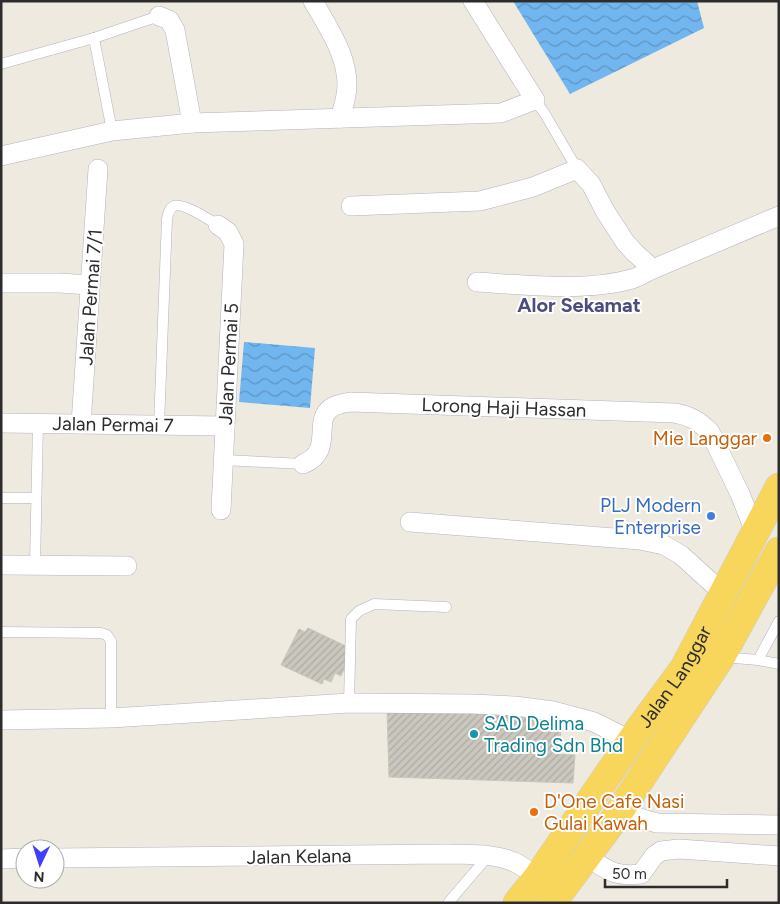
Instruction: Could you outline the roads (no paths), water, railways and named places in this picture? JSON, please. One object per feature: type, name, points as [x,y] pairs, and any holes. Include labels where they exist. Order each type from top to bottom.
[{"type":"highway","name":"Jalan Langgar","points":[[517,903],[537,878],[684,668],[779,487]]},
{"type":"highway","name":"Jalan Langgar","points":[[552,903],[621,808],[721,657],[779,551]]},
{"type":"highway","points":[[637,733],[649,744],[665,741]]},
{"type":"street","points":[[313,1],[340,50],[344,65],[346,95],[340,118]]},
{"type":"street","points":[[1,156],[112,131],[192,122],[501,113],[535,100],[473,1]]},
{"type":"street","points":[[159,16],[169,20],[175,30],[192,122]]},
{"type":"street","name":"Jalan Permai 7/1","points":[[81,424],[98,169]]},
{"type":"street","points":[[351,206],[480,201],[533,187],[577,169],[591,184],[605,211],[625,242],[652,268]]},
{"type":"street","points":[[477,282],[557,286],[603,284],[634,279],[652,268],[779,216]]},
{"type":"street","name":"Jalan Permai 5","points":[[218,225],[228,232],[234,244],[221,510]]},
{"type":"street","points":[[1,284],[59,283],[90,285]]},
{"type":"street","name":"Lorong Haji Hassan","points":[[303,464],[315,457],[319,451],[326,412],[339,404],[350,402],[674,413],[692,417],[710,432],[740,494],[755,532]]},
{"type":"street","name":"Jalan Permai 7","points":[[1,423],[225,426]]},
{"type":"street","points":[[410,522],[640,540],[664,545],[682,554],[724,594]]},
{"type":"street","points":[[1,565],[127,566]]},
{"type":"street","points":[[1,720],[111,718],[349,703],[455,704],[515,706],[553,711],[637,733]]},
{"type":"street","points":[[621,808],[638,818],[657,824],[779,824]]},
{"type":"street","points":[[587,857],[613,873],[628,876],[641,874],[654,856],[661,851],[679,850],[779,856]]},
{"type":"street","name":"Jalan Kelana","points":[[65,858],[448,854],[503,858],[516,862],[537,878]]},
{"type":"street","points":[[1,859],[15,858]]},
{"type":"lane","points":[[1,64],[94,38],[159,16]]},
{"type":"lane","points":[[94,38],[112,131]]},
{"type":"lane","points":[[535,100],[577,169]]},
{"type":"lane","points":[[159,425],[167,219],[169,210],[179,204],[218,225]]},
{"type":"lane","points":[[35,566],[38,424]]},
{"type":"lane","name":"Lorong Haji Hassan","points":[[224,460],[303,464]]},
{"type":"lane","points":[[1,498],[36,498]]},
{"type":"lane","points":[[349,703],[351,619],[359,611],[374,604],[446,607]]},
{"type":"lane","points":[[758,660],[779,621]]},
{"type":"lane","points":[[1,632],[101,633],[107,635],[111,641],[111,718]]},
{"type":"lane","points":[[721,657],[779,664]]},
{"type":"lane","points":[[448,903],[489,856]]},
{"type":"water","points":[[513,1],[697,1],[704,28],[570,94]]},
{"type":"water","points":[[244,342],[315,348],[310,408],[239,402]]},
{"type":"place","name":"Mie Langgar","points":[[767,438]]},
{"type":"place","name":"PLJ Modern Enterprise","points":[[711,516]]},
{"type":"place","name":"SAD Delima Trading Sdn Bhd","points":[[474,734]]},
{"type":"place","name":"D'One Cafe Nasi Gulai Kawah","points":[[534,812]]},
{"type":"district","name":"Alor Sekamat","points":[[579,305]]}]
